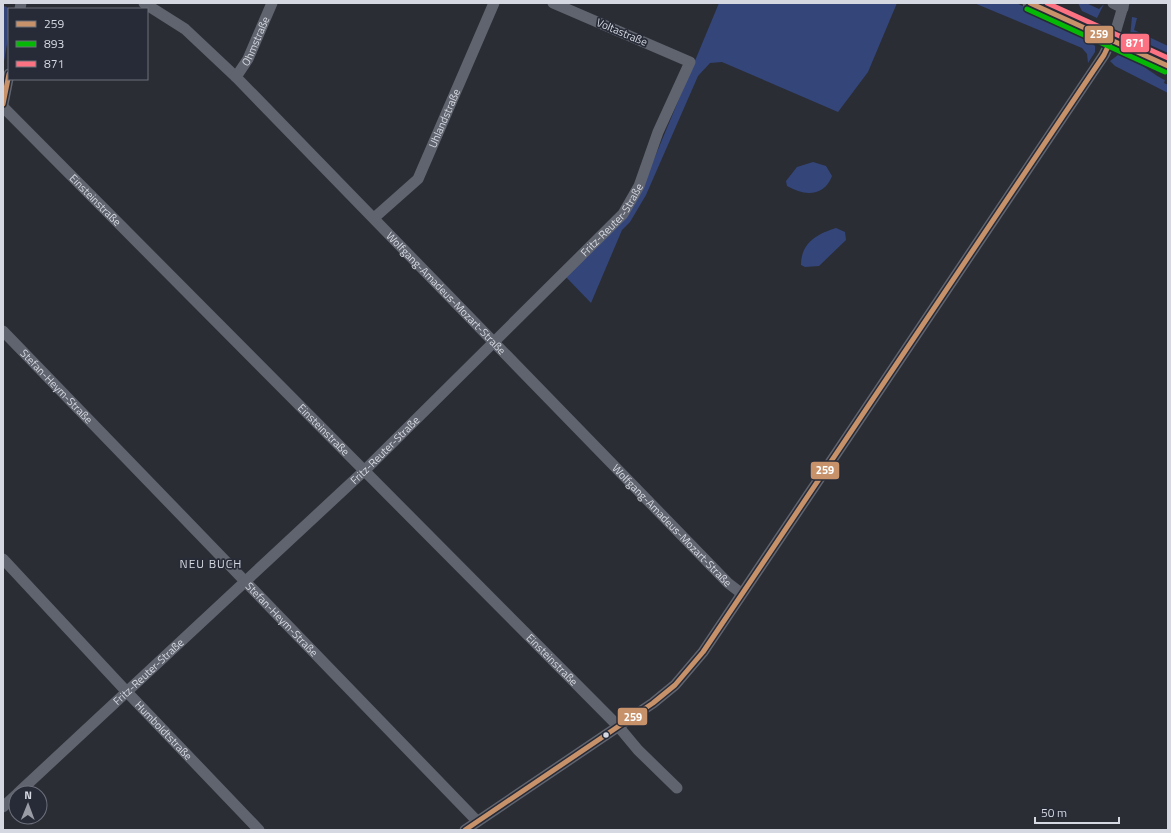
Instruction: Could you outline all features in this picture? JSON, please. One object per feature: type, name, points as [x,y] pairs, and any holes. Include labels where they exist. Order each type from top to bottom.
[{"type":"main road","points":[[1030,3],[1168,66]]},
{"type":"street","name":"Wolfgang-Amadeus-Mozart-Straße","points":[[144,3],[185,29],[236,77],[728,583],[741,593]]},
{"type":"street","name":"Ohmstraße","points":[[236,77],[248,59],[272,3]]},
{"type":"street","name":"Uhlandstraße","points":[[374,218],[418,179],[494,3]]},
{"type":"street","name":"Voltastraße","points":[[553,3],[690,62]]},
{"type":"street","points":[[465,830],[653,703],[686,674],[703,652],[741,593],[821,477],[1100,60],[1111,40],[1120,5]]},
{"type":"street","name":"Fritz-Reuter-Straße","points":[[27,785],[365,470],[623,214],[639,186],[658,132],[690,62]]},
{"type":"street","points":[[3,104],[8,79]]},
{"type":"street","name":"Einsteinstraße","points":[[3,107],[365,470],[618,726],[638,750],[677,788]]},
{"type":"street","name":"Stefan-Heym-Straße","points":[[3,331],[477,821]]},
{"type":"street","name":"Humboldtstraße","points":[[3,559],[126,691],[259,830]]},
{"type":"shaded area","points":[[719,3],[897,3],[868,72],[838,112],[722,62],[710,63],[698,76],[646,195],[630,222],[622,230],[591,303],[566,277],[637,200]]},
{"type":"shaded area","points":[[974,3],[1016,3],[1089,36],[1088,40],[1095,46],[1095,52],[1088,63],[1087,54],[1082,48]]},
{"type":"shaded area","points":[[1078,3],[1086,3],[1099,9],[1104,4],[1097,18],[1082,11]]},
{"type":"shaded area","points":[[5,6],[8,8],[8,39],[3,67],[3,8]]},
{"type":"shaded area","points":[[1132,17],[1137,18],[1134,30],[1168,46],[1168,53],[1130,36]]},
{"type":"shaded area","points":[[1118,55],[1135,61],[1165,80],[1164,83],[1168,85],[1168,93],[1115,66],[1110,61]]},
{"type":"shaded area","points":[[813,162],[826,166],[832,176],[824,188],[813,193],[807,193],[800,192],[787,186],[786,181],[797,167]]},
{"type":"shaded area","points":[[836,228],[845,232],[846,240],[819,266],[805,267],[801,265],[804,251],[811,240]]},
{"type":"transit line","name":"259","points":[[1030,3],[1168,66]]},
{"type":"transit line","name":"871","points":[[1047,3],[1168,58]]},
{"type":"transit line","name":"893","points":[[1027,9],[1165,72]]},
{"type":"transit line","name":"259","points":[[465,830],[653,703],[675,685],[703,652],[1104,55],[1111,40]]},
{"type":"transit line","name":"259","points":[[3,104],[8,79]]},
{"type":"district","name":"NEU BUCH","points":[[211,564]]}]
